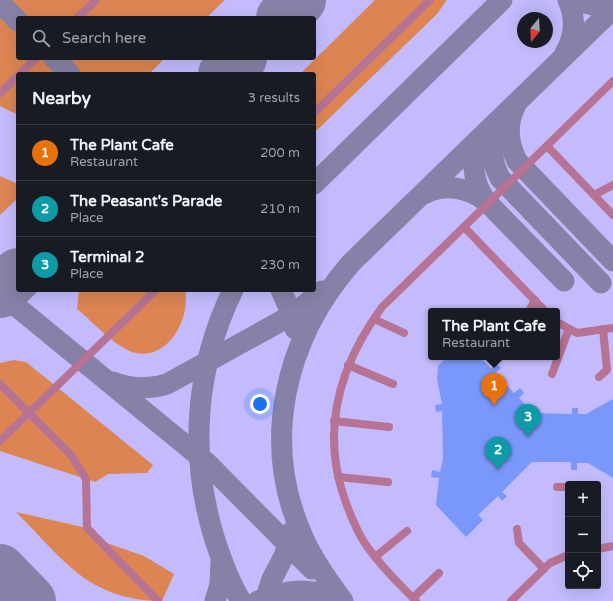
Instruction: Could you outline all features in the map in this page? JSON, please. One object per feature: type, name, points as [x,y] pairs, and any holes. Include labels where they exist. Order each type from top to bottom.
[{"type":"lane","points":[[79,16],[96,0]]},
{"type":"lane","points":[[316,111],[430,0]]},
{"type":"lane","points":[[22,72],[34,60]]},
{"type":"lane","points":[[0,93],[16,78]]},
{"type":"lane","points":[[439,573],[414,600],[382,567],[363,541],[351,516],[338,477],[334,455],[334,421],[340,388],[348,365],[360,340],[382,307],[613,81]]},
{"type":"lane","points":[[547,146],[613,215]]},
{"type":"lane","points":[[594,195],[613,185]]},
{"type":"lane","points":[[464,227],[542,308]]},
{"type":"lane","points":[[0,441],[30,414],[154,292]]},
{"type":"lane","points":[[530,308],[535,300]]},
{"type":"lane","points":[[374,319],[404,333]]},
{"type":"lane","points":[[560,324],[569,329],[582,333],[613,328]]},
{"type":"lane","points":[[560,353],[569,329]]},
{"type":"lane","points":[[599,377],[607,370],[603,329]]},
{"type":"lane","points":[[552,374],[557,360]]},
{"type":"lane","points":[[348,365],[393,384]]},
{"type":"lane","points":[[0,384],[71,455],[86,479],[87,528],[158,601]]},
{"type":"lane","points":[[334,421],[389,426]]},
{"type":"lane","points":[[338,477],[388,482]]},
{"type":"lane","points":[[557,487],[565,487]]},
{"type":"lane","points":[[517,529],[519,543],[544,569]]},
{"type":"lane","points":[[375,557],[407,531]]},
{"type":"lane","points":[[601,548],[613,546]]},
{"type":"lane","points":[[511,601],[544,569],[557,559],[565,556]]},
{"type":"shaded area","points":[[0,0],[613,0],[613,601],[0,601]]},
{"type":"shaded area","points":[[0,0],[225,0],[208,16],[16,16],[16,60],[163,60],[151,72],[16,72],[16,114],[0,106]]},
{"type":"shaded area","points":[[375,0],[447,0],[437,14],[316,131],[316,72],[302,72],[316,60],[316,58]]},
{"type":"shaded area","points":[[0,176],[16,183],[16,200],[0,215]]},
{"type":"shaded area","points":[[79,292],[185,292],[185,312],[181,324],[175,334],[168,343],[158,350],[148,353],[136,353],[121,347],[77,309]]},
{"type":"shaded area","points":[[14,360],[26,362],[153,465],[147,473],[108,474],[95,482],[0,451],[0,363]]},
{"type":"shaded area","points":[[16,512],[87,528],[98,540],[144,556],[174,574],[162,601],[137,599],[115,594],[96,585],[79,574],[64,561]]},
{"type":"building","points":[[444,360],[483,360],[491,369],[496,363],[501,368],[495,373],[514,393],[520,388],[524,393],[519,398],[534,413],[572,414],[572,408],[578,408],[578,414],[586,414],[613,399],[613,478],[588,463],[577,463],[577,470],[571,470],[571,462],[532,462],[502,492],[507,496],[502,501],[498,496],[478,515],[483,520],[466,537],[436,505],[439,478],[431,477],[432,470],[440,472],[443,458],[442,411],[436,412],[435,405],[442,404],[437,379],[438,366]]},
{"type":"taxiway","points":[[316,182],[502,0]]},
{"type":"taxiway","points":[[565,53],[571,40],[573,27],[571,7],[568,0]]},
{"type":"taxiway","points":[[572,0],[593,5],[613,2]]},
{"type":"taxiway","points":[[0,3],[16,19]]},
{"type":"taxiway","points":[[343,601],[326,578],[303,537],[290,501],[283,465],[282,429],[286,393],[295,358],[310,325],[328,293],[351,263],[613,9]]},
{"type":"taxiway","points":[[56,60],[68,72]]},
{"type":"taxiway","points":[[515,107],[510,120],[509,134],[517,161],[613,261]]},
{"type":"taxiway","points":[[501,120],[494,134],[492,149],[494,163],[500,178],[601,283]]},
{"type":"taxiway","points":[[481,139],[475,155],[474,171],[478,187],[482,195],[487,202],[564,281]]},
{"type":"taxiway","points":[[424,194],[440,188],[456,188],[472,193],[487,202]]},
{"type":"taxiway","points":[[113,382],[140,388],[167,384],[292,315],[322,291]]},
{"type":"taxiway","points":[[232,292],[220,320],[210,350],[200,412],[199,443],[201,474],[206,506],[214,537],[226,570],[241,601]]},
{"type":"taxiway","points":[[282,292],[292,315],[295,329]]},
{"type":"taxiway","points":[[0,293],[206,462],[312,569]]},
{"type":"taxiway","points":[[265,601],[272,579],[285,554],[290,533]]},
{"type":"taxiway","points":[[215,601],[220,585],[221,562]]},
{"type":"taxiway","points":[[258,601],[278,594],[298,591],[318,593],[337,601]]},
{"type":"runway","points":[[284,16],[300,0]]},
{"type":"runway","points":[[226,72],[239,60]]},
{"type":"runway","points":[[0,292],[16,276]]},
{"type":"runway","points":[[0,570],[30,601]]},
{"type":"place","name":"The Plant Cafe","points":[[494,406]]},
{"type":"place","name":"Terminal 2","points":[[528,437]]},
{"type":"place","name":"The Peasant's Parade","points":[[498,470]]}]
